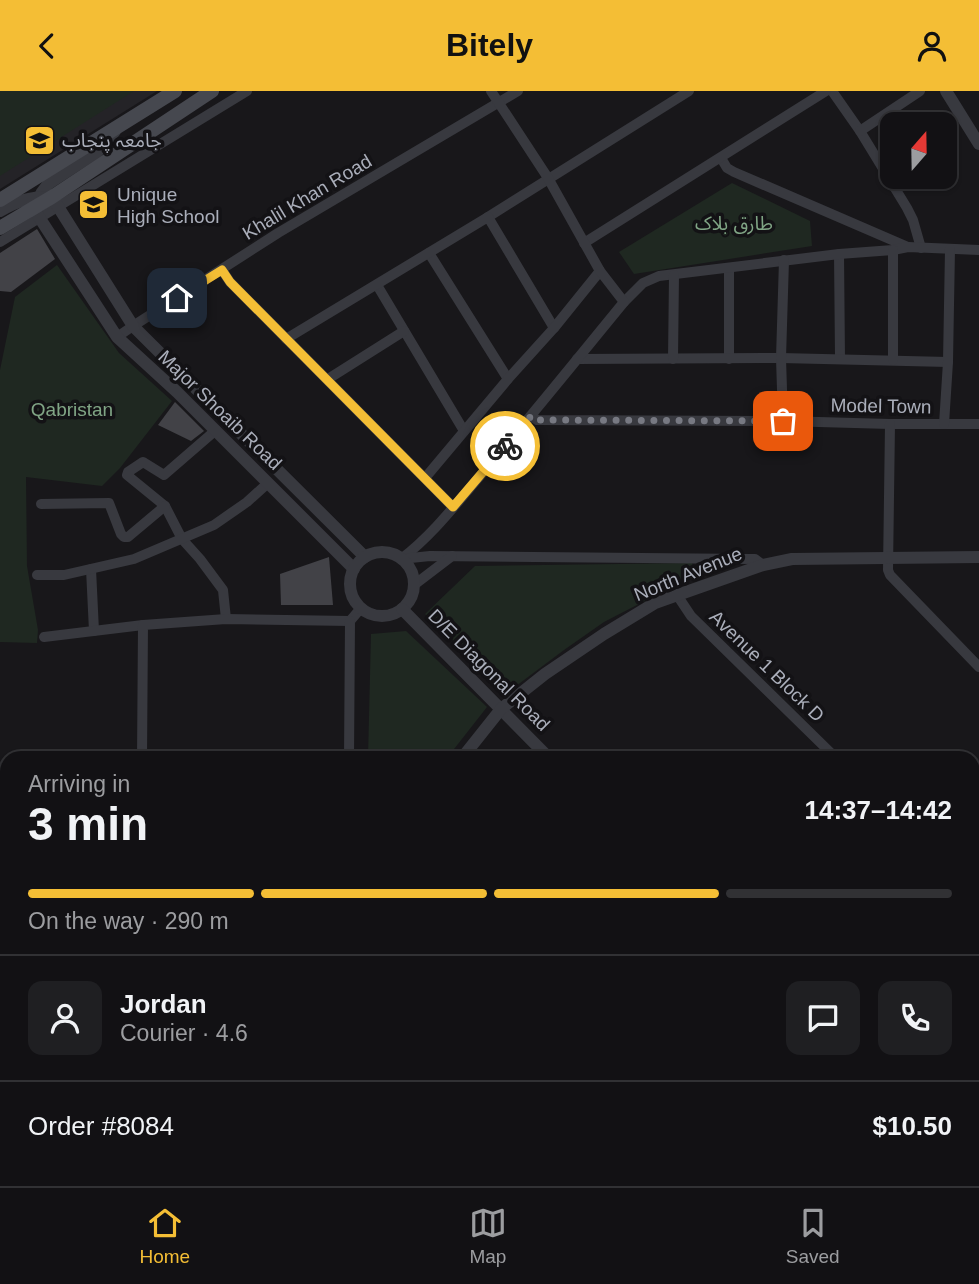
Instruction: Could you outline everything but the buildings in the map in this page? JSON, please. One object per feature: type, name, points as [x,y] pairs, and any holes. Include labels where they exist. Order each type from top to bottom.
[{"type":"main road","points":[[0,200],[175,91]]},
{"type":"main road","points":[[0,228],[45,205],[212,91]]},
{"type":"street","points":[[0,242],[45,205],[247,91]]},
{"type":"street","points":[[491,91],[548,179],[600,271],[624,302]]},
{"type":"street","name":"Khalil Khan Road","points":[[117,337],[278,233],[518,91]]},
{"type":"street","points":[[286,339],[689,91]]},
{"type":"street","points":[[584,243],[825,91]]},
{"type":"street","points":[[832,91],[860,131],[913,219],[921,248]]},
{"type":"street","points":[[860,131],[920,91]]},
{"type":"street","points":[[946,91],[979,145]]},
{"type":"street","points":[[194,102],[205,117]]},
{"type":"street","points":[[45,205],[48,184],[97,152],[119,126]]},
{"type":"street","points":[[721,158],[727,168],[734,172],[908,247]]},
{"type":"street","points":[[0,211],[19,201],[45,205]]},
{"type":"street","name":"Major Shoaib Road","points":[[45,205],[132,326],[365,557]]},
{"type":"street","name":"Major Shoaib Road","points":[[45,205],[117,337],[177,391],[354,569]]},
{"type":"street","points":[[488,217],[554,328]]},
{"type":"street","points":[[401,559],[418,546],[453,507],[624,302],[650,279],[784,260],[908,247],[979,250]]},
{"type":"street","points":[[892,360],[893,250]]},
{"type":"street","points":[[944,424],[950,250]]},
{"type":"street","points":[[429,253],[508,379]]},
{"type":"street","points":[[839,254],[840,358]]},
{"type":"street","points":[[783,421],[781,358],[784,260]]},
{"type":"street","points":[[729,269],[729,359]]},
{"type":"street","points":[[222,270],[230,282],[453,507]]},
{"type":"street","points":[[425,478],[600,271]]},
{"type":"street","points":[[673,359],[674,275]]},
{"type":"street","points":[[377,285],[464,431]]},
{"type":"street","points":[[328,379],[404,331]]},
{"type":"street","points":[[577,359],[840,358],[948,362]]},
{"type":"street","name":"Model Town","points":[[531,416],[537,420],[979,424]]},
{"type":"street","points":[[890,424],[887,564],[890,575],[979,667]]},
{"type":"street","points":[[216,430],[164,475],[144,462],[127,475],[165,506],[182,539],[223,590],[226,619]]},
{"type":"street","points":[[37,575],[64,575],[134,559],[214,525],[247,502],[268,483]]},
{"type":"street","points":[[41,505],[109,503],[124,537],[128,537],[165,506]]},
{"type":"street","points":[[383,552],[393,554],[408,566],[414,585],[412,594],[402,609],[386,616],[377,616],[368,613],[355,602],[350,585],[351,577],[354,569],[365,557],[383,552]]},
{"type":"street","points":[[401,559],[430,556],[755,559],[763,565]]},
{"type":"street","points":[[414,585],[453,556]]},
{"type":"street","name":"North Avenue","points":[[468,751],[501,709],[545,674],[604,633],[655,603],[763,565],[792,559],[979,557]]},
{"type":"street","points":[[91,569],[94,631]]},
{"type":"street","name":"Avenue 1 Block D","points":[[677,595],[691,616],[829,751]]},
{"type":"street","points":[[349,751],[350,621],[361,608]]},
{"type":"street","name":"D/E Diagonal Road","points":[[402,609],[542,751]]},
{"type":"street","points":[[44,637],[143,625],[226,619],[350,621]]},
{"type":"street","points":[[142,751],[143,625]]},
{"type":"shaded area","name":"جامعہ پنجاب","points":[[0,91],[157,91],[0,189]]},
{"type":"green space","name":"جامعہ پنجاب","points":[[0,91],[134,91],[0,176]]},
{"type":"green space","name":"طارق بلاک","points":[[732,183],[810,221],[812,246],[634,274],[619,252]]},
{"type":"green space","name":"Qabristan","points":[[57,265],[119,353],[172,401],[120,468],[102,486],[26,477],[27,566],[38,630],[37,643],[0,642],[0,370],[15,297]]},
{"type":"green space","points":[[692,563],[695,575],[604,622],[508,692],[425,614],[475,566]]},
{"type":"green space","points":[[406,631],[487,707],[452,751],[368,751],[371,634]]},
{"type":"way so far","points":[[505,446],[531,416],[537,420],[783,421]]},
{"type":"place","name":"جامعہ پنجاب","points":[[39,140]]},
{"type":"place","name":"Unique High School","points":[[94,205]]},
{"type":"route","points":[[177,298],[222,270],[230,282],[453,507],[505,446]]}]
